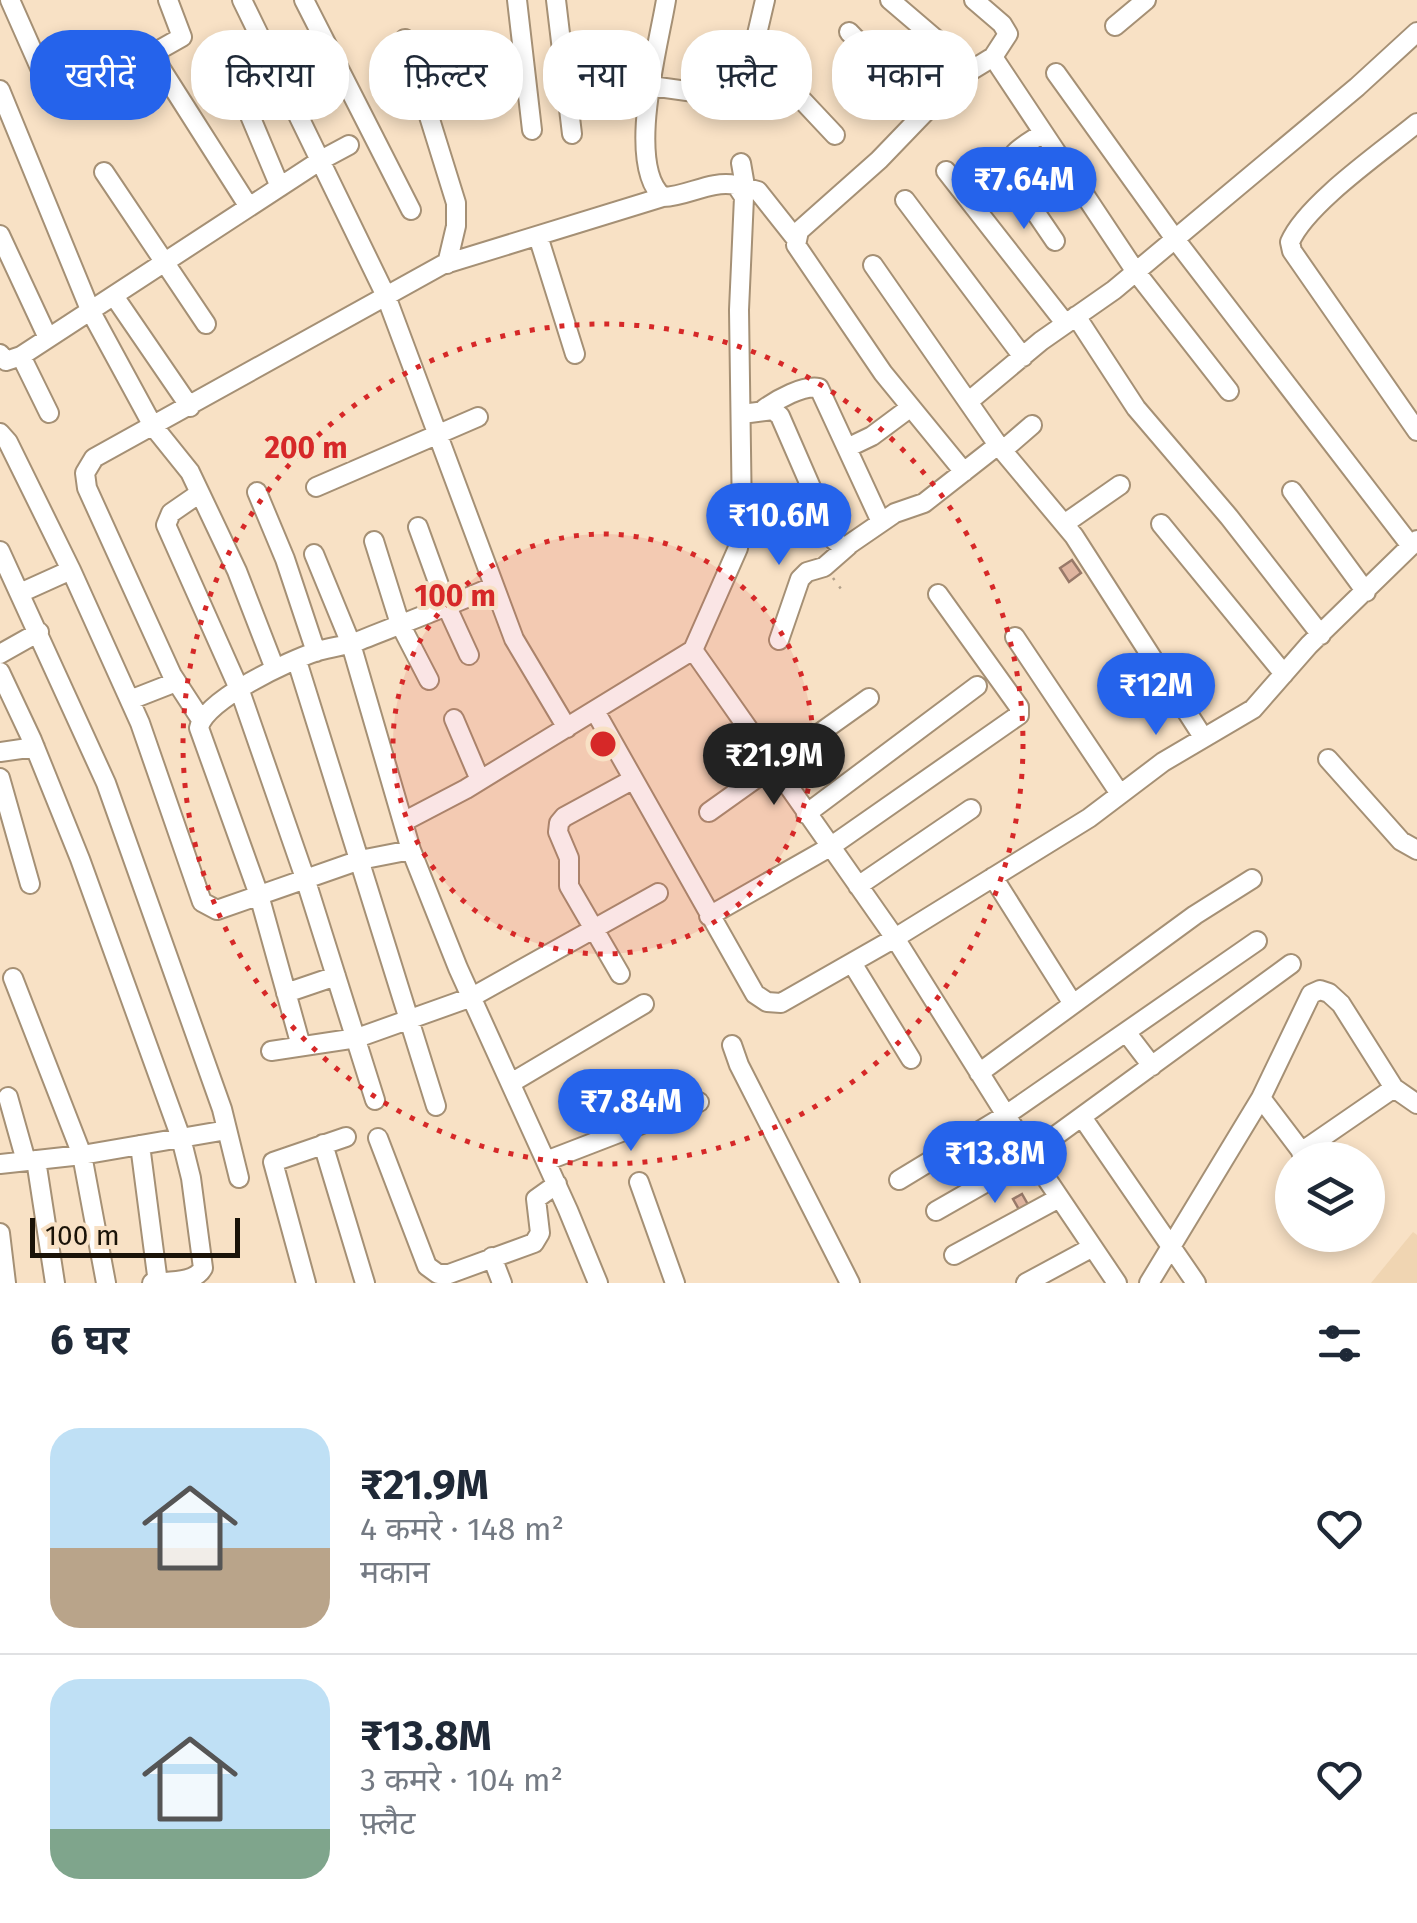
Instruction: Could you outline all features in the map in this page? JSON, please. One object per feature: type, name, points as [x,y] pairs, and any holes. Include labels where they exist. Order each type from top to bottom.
[{"type":"street","points":[[0,4],[10,0],[30,45]]},
{"type":"street","points":[[168,0],[182,37],[159,50],[158,64],[249,207]]},
{"type":"street","points":[[242,0],[386,296],[492,587],[526,662],[567,728]]},
{"type":"street","points":[[304,0],[411,210]]},
{"type":"street","points":[[517,0],[532,130]]},
{"type":"street","points":[[556,0],[572,134]]},
{"type":"street","points":[[661,31],[666,0]]},
{"type":"street","points":[[758,30],[765,0]]},
{"type":"street","points":[[890,0],[925,30]]},
{"type":"street","points":[[974,0],[1008,34],[992,57],[978,66]]},
{"type":"street","points":[[1115,26],[1146,0]]},
{"type":"street","points":[[968,402],[1176,240],[1417,32]]},
{"type":"street","points":[[992,57],[1136,272],[1229,390]]},
{"type":"street","points":[[595,711],[755,994],[767,1002],[781,1003],[1089,818],[1163,762],[1253,709],[1320,635],[1414,543],[1176,240],[1056,73]]},
{"type":"street","points":[[0,90],[90,312],[153,426],[178,455],[200,493],[237,571],[275,669]]},
{"type":"street","points":[[812,111],[835,135]]},
{"type":"street","points":[[252,120],[280,187]]},
{"type":"street","points":[[430,120],[456,203],[448,264]]},
{"type":"street","points":[[645,120],[652,184],[662,197]]},
{"type":"street","points":[[916,120],[879,160],[799,231],[796,245],[883,373],[964,472]]},
{"type":"street","points":[[1417,123],[1341,185],[1302,224],[1290,242],[1292,251],[1417,431]]},
{"type":"street","points":[[1043,133],[1007,164],[1008,172],[1055,241]]},
{"type":"street","points":[[48,413],[6,357],[48,338],[349,145]]},
{"type":"street","points":[[403,822],[480,780],[694,650],[738,548],[742,520],[740,310],[745,219],[740,163]]},
{"type":"street","points":[[946,171],[1070,319],[1136,408],[1229,517],[1320,635]]},
{"type":"street","points":[[104,172],[206,324]]},
{"type":"street","points":[[200,718],[176,682],[86,488],[86,473],[94,458],[448,264],[662,197],[680,196],[720,182],[758,191],[796,239]]},
{"type":"street","points":[[906,200],[1023,357]]},
{"type":"street","points":[[0,235],[48,338]]},
{"type":"street","points":[[538,236],[575,354]]},
{"type":"street","points":[[874,265],[1000,447],[1064,524],[1203,737]]},
{"type":"street","points":[[114,296],[190,406]]},
{"type":"street","points":[[764,409],[817,386],[881,522]]},
{"type":"street","points":[[847,448],[872,436],[911,407]]},
{"type":"street","points":[[742,414],[764,409],[780,416],[834,540],[844,548],[848,546]]},
{"type":"street","points":[[316,487],[478,417]]},
{"type":"street","points":[[779,640],[800,579],[808,572],[824,567],[902,509],[924,503],[1032,425]]},
{"type":"street","points":[[0,433],[71,570],[130,700],[202,902],[217,910],[360,860],[411,850]]},
{"type":"street","points":[[1064,524],[1120,486]]},
{"type":"street","points":[[1292,491],[1366,592]]},
{"type":"street","points":[[257,492],[316,652]]},
{"type":"street","points":[[200,493],[171,512],[166,525],[240,691],[305,878],[374,1100]]},
{"type":"street","points":[[1160,524],[1284,674]]},
{"type":"street","points":[[418,528],[469,655]]},
{"type":"street","points":[[374,540],[400,624],[429,680]]},
{"type":"street","points":[[0,553],[106,784],[227,1130],[239,1178]]},
{"type":"street","points":[[314,554],[351,644],[411,850],[598,1283]]},
{"type":"street","points":[[20,593],[71,570]]},
{"type":"street","points":[[301,1046],[259,894],[198,728],[200,718],[275,669],[316,652],[351,644],[492,587]]},
{"type":"street","points":[[708,916],[830,847],[1019,715],[1019,707],[938,594]]},
{"type":"street","points":[[0,654],[39,632]]},
{"type":"street","points":[[1016,637],[1120,794]]},
{"type":"street","points":[[694,650],[895,938],[1117,1283]]},
{"type":"street","points":[[297,661],[436,1106]]},
{"type":"street","points":[[0,672],[80,859],[181,1138],[192,1178],[204,1268],[200,1276],[155,1283],[140,1145]]},
{"type":"street","points":[[130,700],[176,682]]},
{"type":"street","points":[[806,814],[978,686]]},
{"type":"street","points":[[709,812],[869,698]]},
{"type":"street","points":[[454,719],[480,780]]},
{"type":"street","points":[[0,752],[35,747]]},
{"type":"street","points":[[1328,759],[1401,841],[1417,850]]},
{"type":"street","points":[[0,778],[30,884]]},
{"type":"street","points":[[620,974],[568,886],[569,858],[558,824],[632,780]]},
{"type":"street","points":[[858,886],[971,809]]},
{"type":"street","points":[[994,877],[1073,1004]]},
{"type":"street","points":[[979,1072],[1195,915],[1252,879]]},
{"type":"street","points":[[272,1051],[357,1038],[472,997],[658,893]]},
{"type":"street","points":[[898,1180],[1006,1116],[1257,941]]},
{"type":"street","points":[[852,963],[911,1059]]},
{"type":"street","points":[[936,1210],[1032,1156],[1291,964]]},
{"type":"street","points":[[286,993],[336,976]]},
{"type":"street","points":[[13,978],[82,1155],[106,1283]]},
{"type":"street","points":[[1149,1283],[1261,1098],[1311,994],[1320,990],[1341,1004],[1394,1088],[1417,1104]]},
{"type":"street","points":[[511,1083],[644,1004]]},
{"type":"street","points":[[1126,1032],[1152,1066]]},
{"type":"street","points":[[732,1045],[850,1283]]},
{"type":"street","points":[[1323,1142],[1394,1088]]},
{"type":"street","points":[[8,1097],[31,1160],[55,1283]]},
{"type":"street","points":[[1261,1098],[1294,1142]]},
{"type":"street","points":[[546,1161],[699,1102]]},
{"type":"street","points":[[1082,1117],[1196,1283]]},
{"type":"street","points":[[0,1164],[82,1155],[227,1130]]},
{"type":"street","points":[[306,1283],[272,1168],[276,1159],[346,1137]]},
{"type":"street","points":[[378,1138],[427,1266],[438,1274],[449,1274],[538,1239],[536,1199],[557,1184]]},
{"type":"street","points":[[323,1144],[365,1283]]},
{"type":"street","points":[[639,1182],[675,1283]]},
{"type":"street","points":[[954,1255],[1059,1198]]},
{"type":"street","points":[[0,1233],[6,1283]]},
{"type":"street","points":[[1026,1283],[1091,1248]]},
{"type":"street","points":[[492,1256],[502,1283]]},
{"type":"shaded area","points":[[1413,1232],[1417,1235],[1417,1283],[1371,1283]]},
{"type":"building","points":[[1072,560],[1081,573],[1069,582],[1060,568]]},
{"type":"building","points":[[1022,1194],[1030,1208],[1021,1213],[1013,1199]]}]
